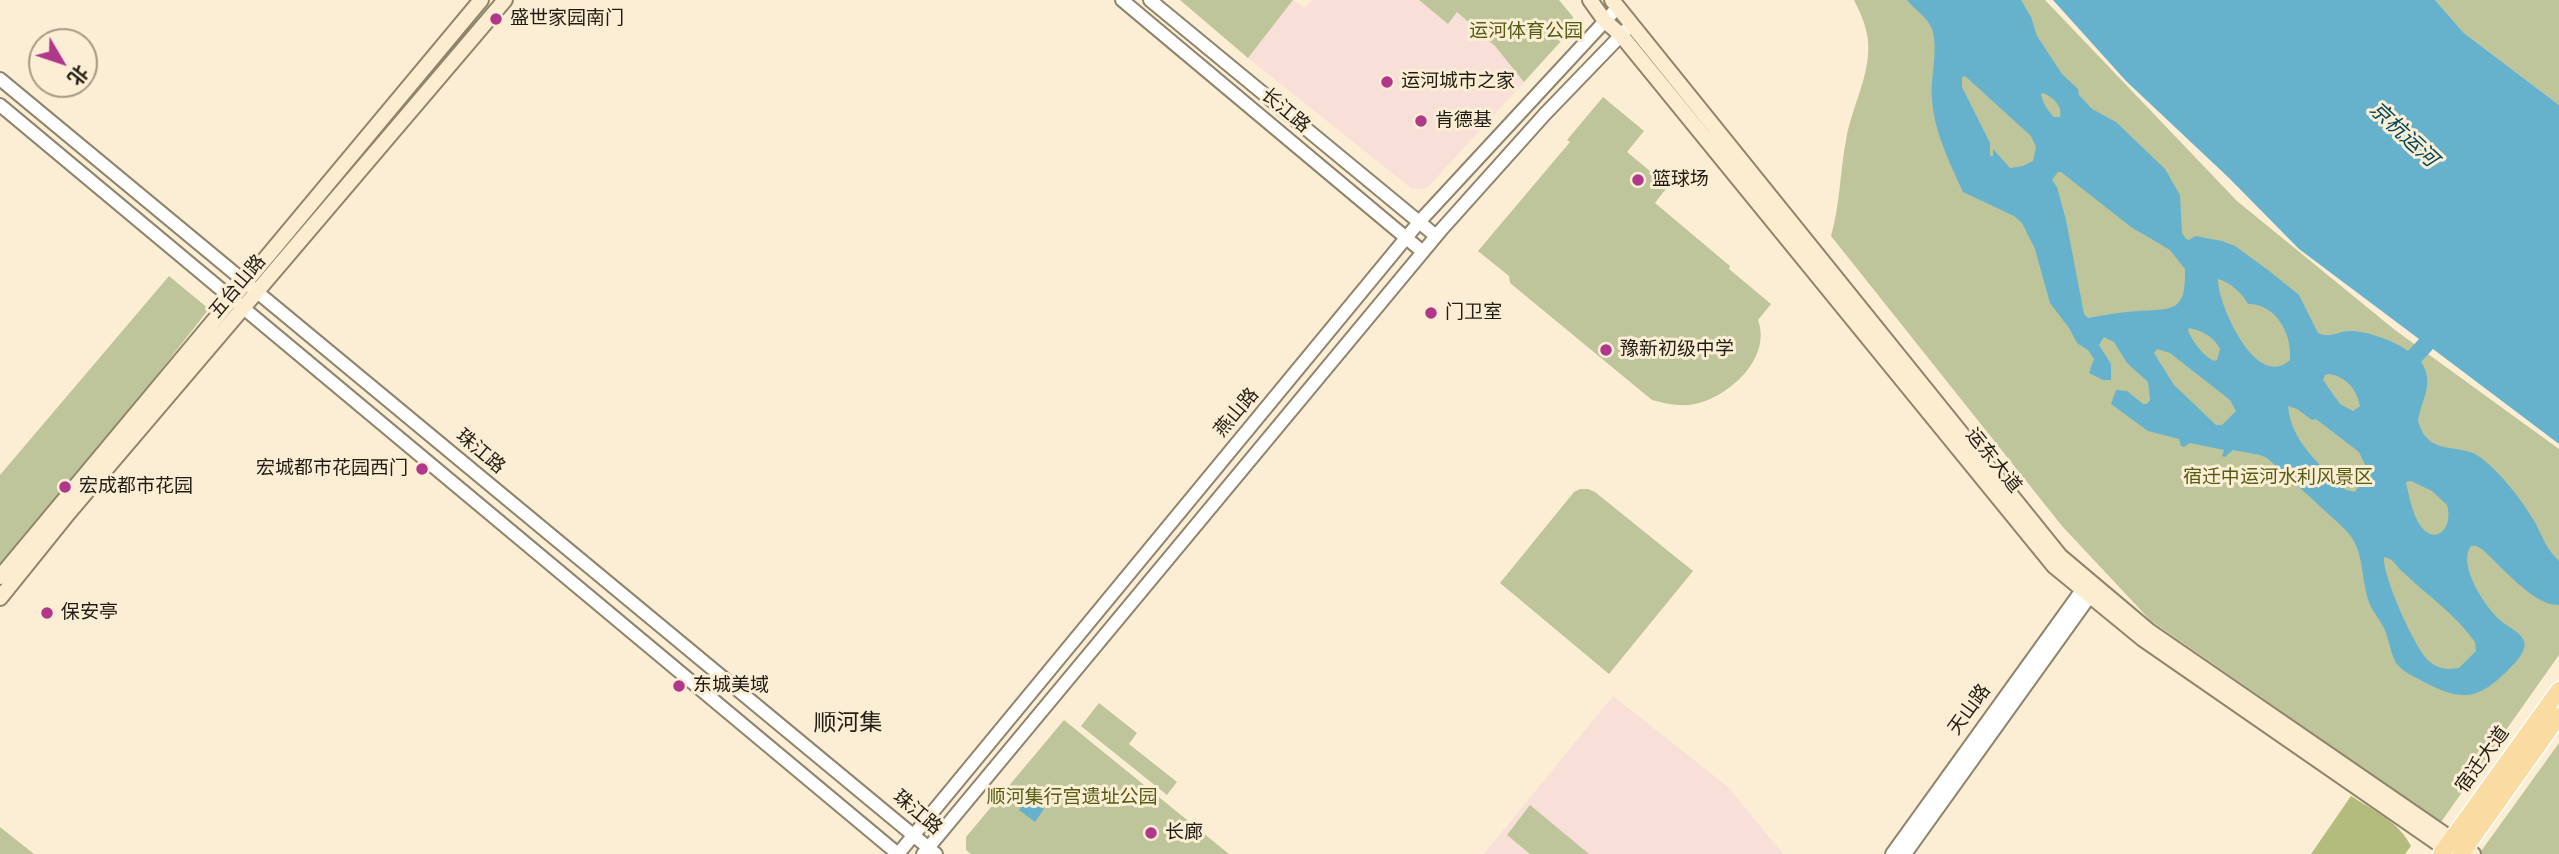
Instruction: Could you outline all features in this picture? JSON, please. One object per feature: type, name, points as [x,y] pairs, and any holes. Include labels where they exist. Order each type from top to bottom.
[{"type":"main road","name":"五台山路","points":[[0,577],[481,0]]},
{"type":"main road","name":"五台山路","points":[[0,598],[66,516],[505,0]]},
{"type":"main road","name":"运东大道","points":[[1590,0],[2044,556],[2143,639],[2456,850]]},
{"type":"main road","name":"运东大道","points":[[1615,4],[2060,556],[2149,631],[2456,850]]},
{"type":"main road","name":"宿迁大道","points":[[2456,850],[2559,690]]},
{"type":"main road","name":"宿迁大道","points":[[2456,850],[2559,716]]},
{"type":"street","name":"长江路","points":[[1122,0],[1423,252]]},
{"type":"street","name":"长江路","points":[[1150,0],[1436,236]]},
{"type":"street","name":"燕山路","points":[[898,854],[1420,221],[1605,21],[1615,4]]},
{"type":"street","name":"燕山路","points":[[929,852],[1436,236],[1549,110],[1632,25]]},
{"type":"street","name":"珠江路","points":[[0,79],[913,835],[929,852]]},
{"type":"street","name":"珠江路","points":[[0,105],[898,854]]},
{"type":"street","name":"天山路","points":[[1892,854],[2086,593]]},
{"type":"street","name":"天山路","points":[[1905,854],[2086,593]]},
{"type":"shaded area","name":"运河城市之家","points":[[1293,0],[1305,8],[1312,0],[1419,0],[1448,23],[1457,12],[1495,46],[1524,82],[1428,187],[1411,188],[1248,58]]},
{"type":"shaded area","points":[[1613,696],[1728,787],[1783,854],[1484,854]]},
{"type":"green space","points":[[1180,0],[1293,0],[1248,58]]},
{"type":"green space","name":"运河体育公园","points":[[1419,0],[1559,0],[1573,17],[1572,29],[1524,82],[1495,46],[1457,12],[1448,24]]},
{"type":"green space","name":"宿迁中运河水利风景区","points":[[1854,0],[2045,0],[2237,201],[2395,330],[2559,449],[2559,655],[2441,822],[2150,620],[2062,526],[1831,236],[1846,140],[1867,66],[1866,30]]},
{"type":"green space","points":[[2435,0],[2559,0],[2559,105],[2464,33]]},
{"type":"green space","points":[[1603,97],[1644,131],[1627,152],[1668,186],[1655,203],[1771,304],[1758,320],[1761,334],[1753,361],[1734,384],[1708,400],[1684,405],[1652,400],[1510,283],[1509,276],[1478,251],[1570,142],[1567,140]]},
{"type":"green space","points":[[169,276],[209,309],[94,455],[0,567],[0,475]]},
{"type":"green space","points":[[1580,489],[1595,492],[1693,571],[1609,674],[1500,583],[1574,492]]},
{"type":"green space","points":[[1099,703],[1137,733],[1129,744],[1177,782],[1167,795],[1081,726]]},
{"type":"green space","name":"顺河集行宫遗址公园","points":[[1064,720],[1229,854],[971,854],[966,850],[966,837]]},
{"type":"green space","points":[[2559,743],[2559,854],[2479,854]]},
{"type":"green space","points":[[2351,796],[2385,817],[2400,830],[2411,846],[2405,854],[2311,854]]},
{"type":"green space","points":[[1530,805],[1589,854],[1530,854],[1507,835]]},
{"type":"green space","points":[[0,827],[34,854],[0,854]]},
{"type":"water","name":"京杭运河","points":[[1907,0],[2021,0],[2031,17],[2037,36],[2062,74],[2078,89],[2079,95],[2092,109],[2116,122],[2165,169],[2180,195],[2182,233],[2186,239],[2195,236],[2235,246],[2299,295],[2318,333],[2364,333],[2388,340],[2408,351],[2419,339],[2299,249],[2229,178],[2126,81],[2053,0],[2435,0],[2464,33],[2559,105],[2559,444],[2433,349],[2421,362],[2427,377],[2418,420],[2422,432],[2436,444],[2472,453],[2488,464],[2518,497],[2548,548],[2559,561],[2559,605],[2539,599],[2482,549],[2471,546],[2468,554],[2470,574],[2481,596],[2494,614],[2520,635],[2525,645],[2520,656],[2499,679],[2479,692],[2459,695],[2436,688],[2404,671],[2396,663],[2384,628],[2370,605],[2355,543],[2342,526],[2267,458],[2233,450],[2225,457],[2222,456],[2224,450],[2190,443],[2181,446],[2179,439],[2148,431],[2111,404],[2116,390],[2127,391],[2143,404],[2147,404],[2150,400],[2148,382],[2127,363],[2114,342],[2104,337],[2099,345],[2111,364],[2111,380],[2103,380],[2089,373],[2094,359],[2088,350],[2077,343],[2050,303],[2035,249],[2022,223],[2014,216],[1963,192],[1943,147],[1933,111],[1935,45],[1932,29]],"holes":[[[1965,76],[2031,136],[2036,147],[2033,161],[2010,168],[1993,149],[1993,156],[1990,156],[1990,143],[1962,87],[1962,77]],[[2043,93],[2056,102],[2060,117],[2054,117],[2041,94]],[[2061,172],[2131,227],[2170,250],[2185,269],[2185,283],[2180,301],[2161,310],[2088,318],[2084,314],[2057,187],[2052,180]],[[2218,279],[2236,289],[2248,304],[2258,305],[2274,315],[2285,330],[2290,360],[2277,367],[2264,364],[2252,354],[2231,323],[2219,290]],[[2189,328],[2211,338],[2220,349],[2217,360],[2214,361],[2206,355],[2193,340]],[[2157,349],[2170,353],[2230,400],[2236,411],[2222,425],[2216,425],[2174,385],[2154,353]],[[2329,374],[2346,381],[2357,395],[2360,406],[2353,411],[2340,404],[2323,380],[2325,375]],[[2288,406],[2312,420],[2316,419],[2359,452],[2368,471],[2355,492],[2346,490],[2317,462],[2295,431]],[[2411,481],[2432,491],[2447,505],[2448,521],[2442,532],[2432,534],[2420,525],[2406,482]],[[2384,557],[2393,561],[2459,623],[2475,642],[2476,651],[2459,668],[2443,668],[2432,664],[2408,628],[2394,595]]]},
{"type":"water","points":[[1029,797],[1044,809],[1035,822],[1019,810]]},
{"type":"place","name":"盛世家园南门","points":[[496,19]]},
{"type":"place","name":"运河城市之家","points":[[1387,82]]},
{"type":"place","name":"肯德基","points":[[1421,121]]},
{"type":"place","name":"篮球场","points":[[1638,180]]},
{"type":"place","name":"门卫室","points":[[1431,313]]},
{"type":"place","name":"豫新初级中学","points":[[1606,350]]},
{"type":"place","name":"宏城都市花园西门","points":[[422,469]]},
{"type":"place","name":"宏成都市花园","points":[[65,487]]},
{"type":"place","name":"保安亭","points":[[47,613]]},
{"type":"place","name":"东城美域","points":[[679,686]]},
{"type":"place","name":"长廊","points":[[1151,833]]},
{"type":"district","name":"顺河集","points":[[848,724]]}]
